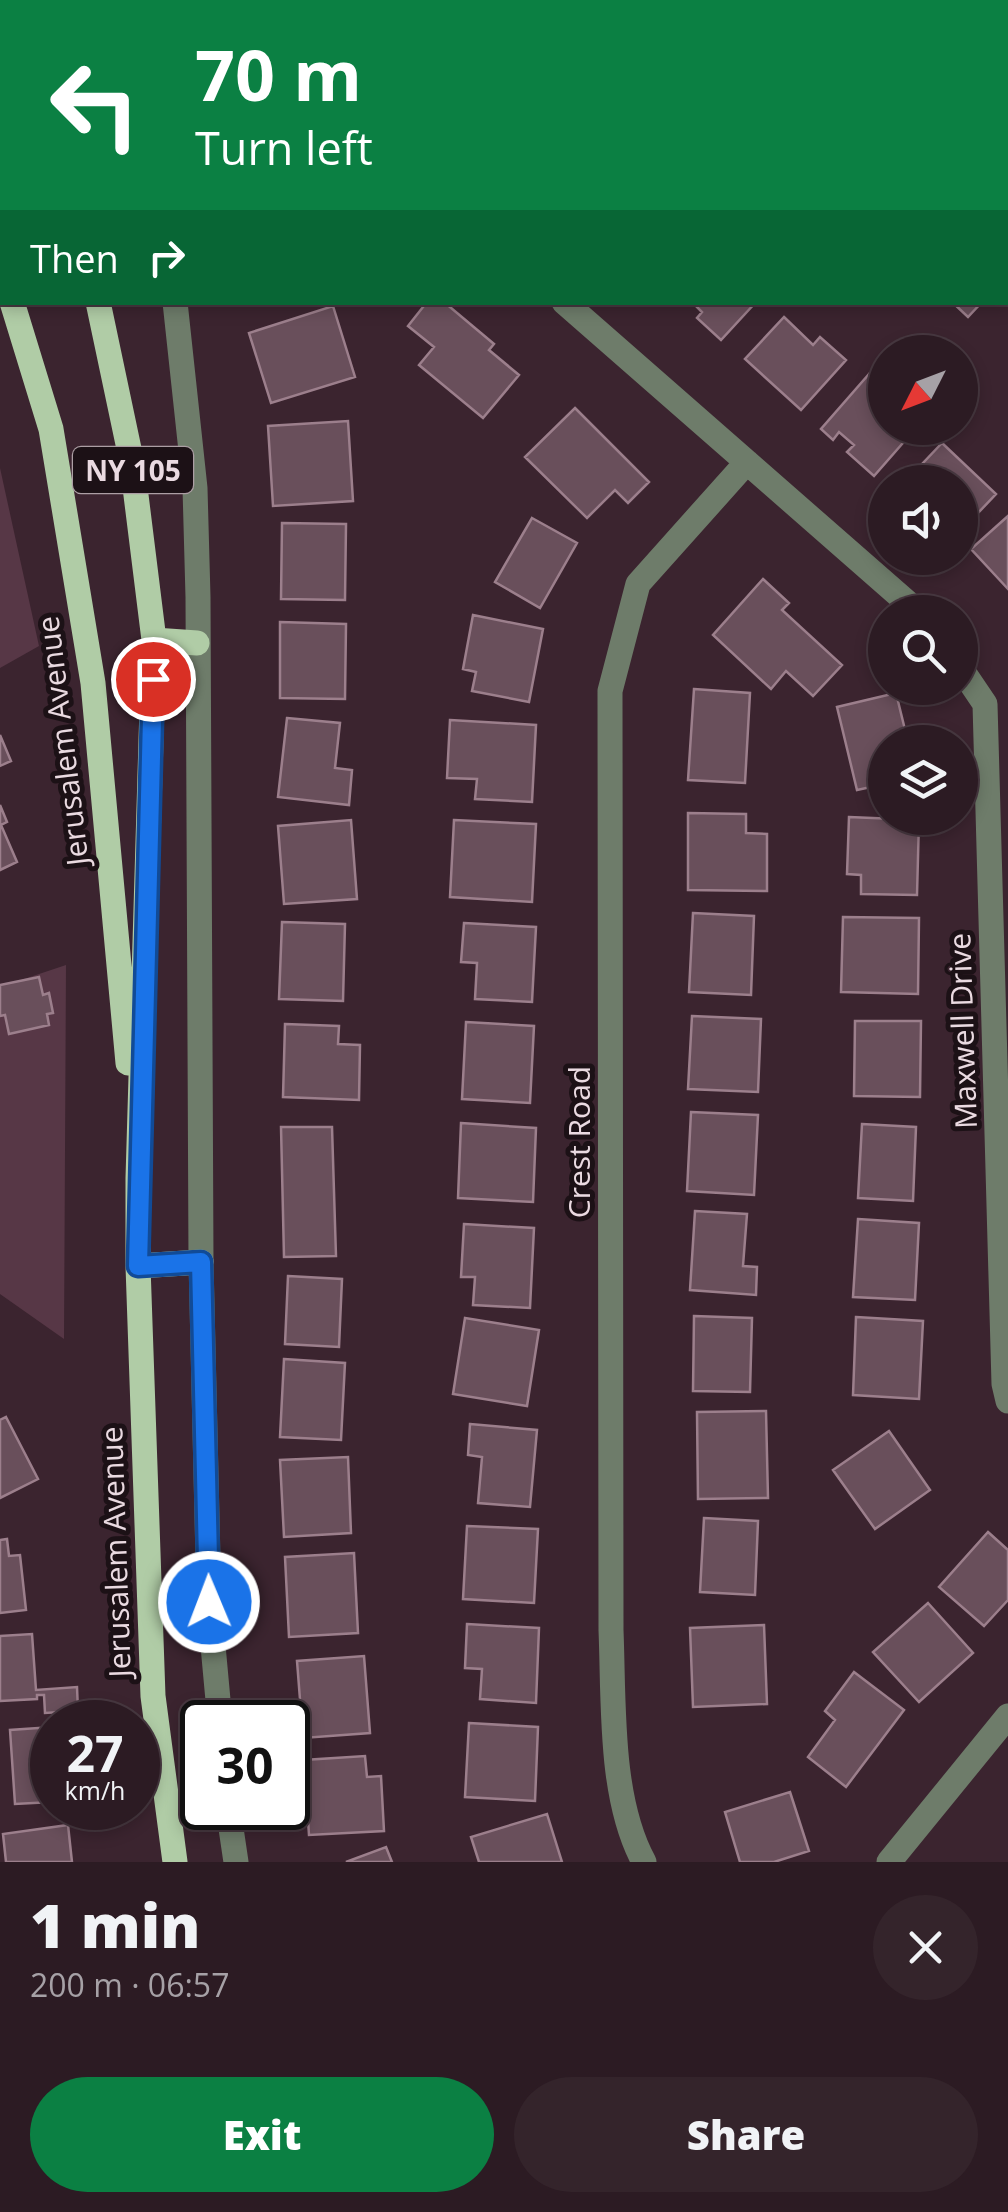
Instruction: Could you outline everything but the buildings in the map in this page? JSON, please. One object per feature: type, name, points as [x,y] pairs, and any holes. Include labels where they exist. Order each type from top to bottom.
[{"type":"main road","name":"Jerusalem Avenue","points":[[13,305],[50,429],[92,683],[138,1178]]},
{"type":"main road","name":"Jerusalem Avenue","points":[[99,305],[132,463],[154,640],[138,1266],[153,1696],[175,1862]]},
{"type":"main road","points":[[154,640],[197,643]]},
{"type":"main road","points":[[138,1266],[201,1262]]},
{"type":"street","points":[[175,305],[195,488],[201,1262],[209,1602],[218,1700]]},
{"type":"street","points":[[567,305],[899,595]]},
{"type":"street","name":"Crest Road","points":[[644,1862],[618,1779],[611,1630],[610,691],[638,584],[748,462]]},
{"type":"street","name":"Maxwell Drive","points":[[978,694],[985,704],[1004,1384],[1008,1401]]},
{"type":"street","points":[[888,1862],[1008,1716]]},
{"type":"street","points":[[231,1830],[236,1862]]},
{"type":"shaded area","points":[[0,468],[39,646],[0,668]]},
{"type":"shaded area","points":[[66,965],[64,1339],[0,1294],[0,987]]},
{"type":"route","points":[[153,679],[138,1266],[201,1262],[209,1602]]}]
